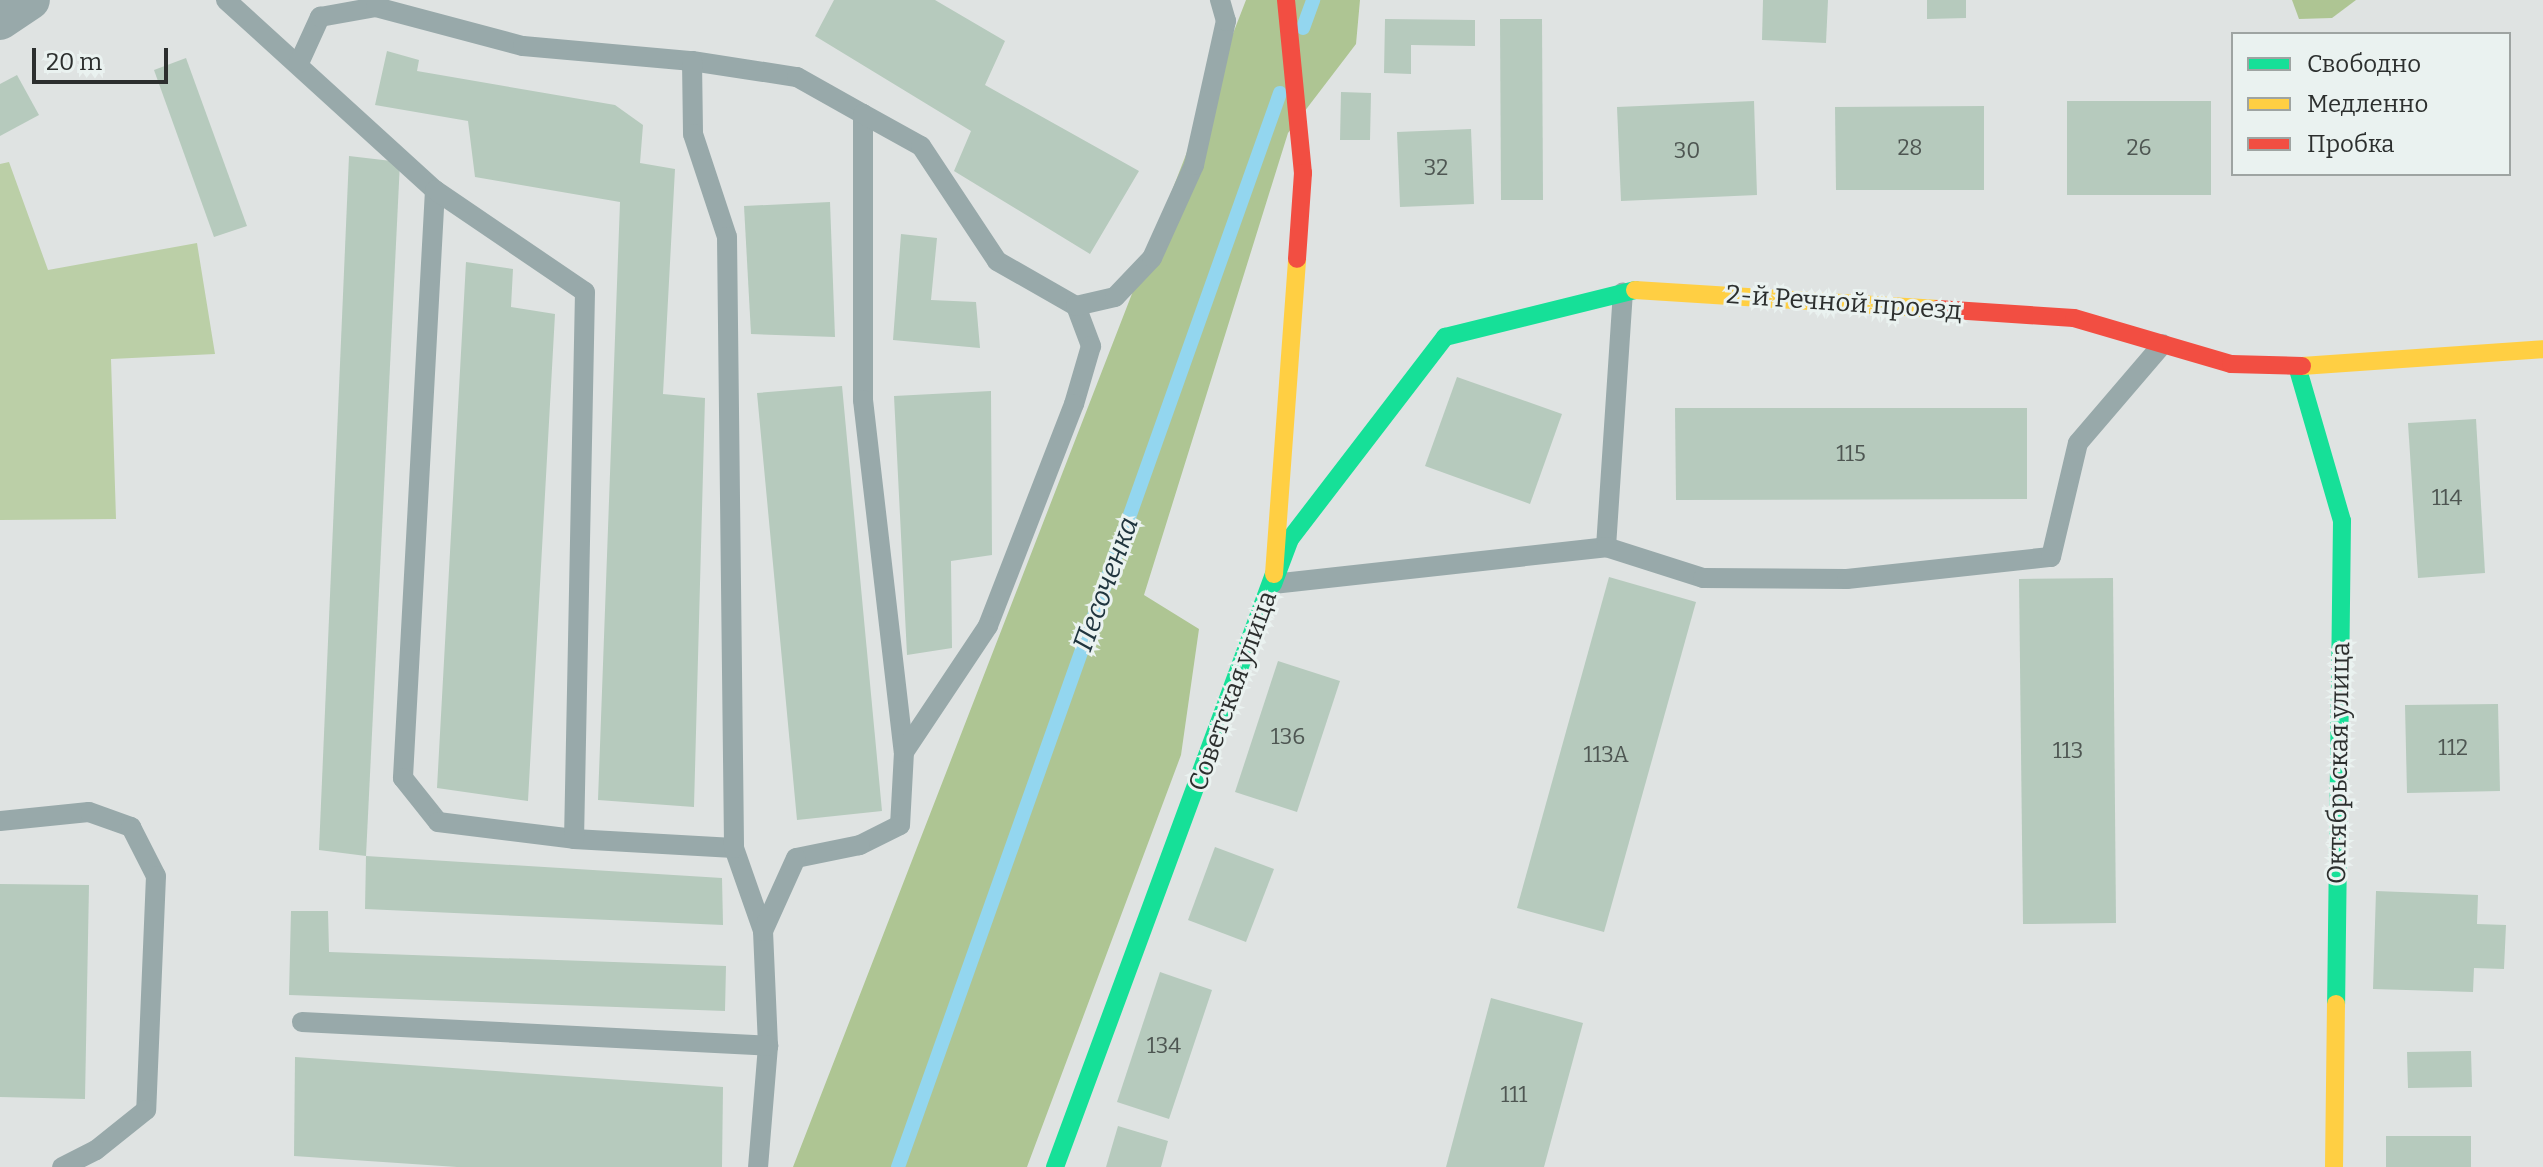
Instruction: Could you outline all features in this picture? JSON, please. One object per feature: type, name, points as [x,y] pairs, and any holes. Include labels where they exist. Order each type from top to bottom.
[{"type":"street","points":[[0,20],[30,0]]},
{"type":"street","name":"Советская улица","points":[[1055,1167],[1273,584],[1303,173],[1286,0]]},
{"type":"street","name":"2-й Речной проезд","points":[[1273,584],[1290,539],[1445,337],[1639,289],[2074,318],[2231,364],[2297,366],[2543,349]]},
{"type":"street","name":"Октябрьская улица","points":[[2297,366],[2342,521],[2334,1167]]},
{"type":"lane","points":[[226,0],[299,63],[435,190],[585,292],[574,839]]},
{"type":"lane","points":[[1076,306],[1115,297],[1152,258],[1194,165],[1226,21],[1220,0]]},
{"type":"lane","points":[[299,63],[320,17],[376,4],[523,46],[692,61],[797,77],[921,146],[997,261],[1076,306],[1091,346],[1074,404],[988,626],[904,752]]},
{"type":"lane","points":[[692,61],[693,134],[727,237],[734,848],[763,931],[768,1046],[758,1167]]},
{"type":"lane","points":[[763,931],[796,858],[860,845],[900,825],[904,752],[863,400],[863,114]]},
{"type":"lane","points":[[435,190],[403,778],[438,822],[574,839],[734,848]]},
{"type":"lane","points":[[1606,547],[1623,293]]},
{"type":"lane","points":[[1273,584],[1606,547],[1703,578],[1847,579],[2051,557],[2078,443],[2163,344]]},
{"type":"lane","points":[[0,821],[89,812],[131,827],[156,876],[146,1110],[96,1150],[62,1167]]},
{"type":"lane","points":[[302,1022],[768,1046]]},
{"type":"green space","points":[[1246,0],[1360,0],[1356,44],[1288,133],[1144,595],[1199,629],[1181,755],[1027,1167],[793,1167]]},
{"type":"green space","points":[[2292,0],[2356,0],[2332,18],[2299,19]]},
{"type":"green space","points":[[9,162],[48,270],[197,243],[215,354],[111,359],[116,519],[0,520],[0,164]]},
{"type":"building","points":[[834,0],[935,0],[1005,41],[985,85],[1139,171],[1090,254],[954,171],[971,131],[815,36]]},
{"type":"building","points":[[1763,0],[1828,0],[1826,43],[1762,40]]},
{"type":"building","points":[[1927,0],[1966,0],[1966,18],[1927,19]]},
{"type":"building","points":[[1385,19],[1475,20],[1475,46],[1411,45],[1411,74],[1384,73]]},
{"type":"building","points":[[1500,19],[1542,19],[1543,200],[1501,200]]},
{"type":"building","points":[[387,51],[419,60],[417,71],[615,105],[643,125],[640,163],[675,169],[663,394],[705,398],[694,807],[598,800],[620,202],[475,177],[468,121],[375,105]]},
{"type":"building","points":[[186,58],[247,226],[214,237],[154,70]]},
{"type":"building","points":[[17,75],[39,115],[0,136],[0,84]]},
{"type":"building","points":[[1341,92],[1371,93],[1370,140],[1340,140]]},
{"type":"building","points":[[1754,101],[1757,195],[1621,201],[1617,107]]},
{"type":"building","points":[[2067,101],[2211,101],[2211,195],[2067,195]]},
{"type":"building","points":[[1984,106],[1984,190],[1836,190],[1835,107]]},
{"type":"building","points":[[1471,129],[1474,204],[1400,207],[1397,132]]},
{"type":"building","points":[[349,156],[400,162],[366,856],[319,850]]},
{"type":"building","points":[[830,202],[835,337],[751,334],[744,206]]},
{"type":"building","points":[[901,234],[937,238],[931,300],[976,302],[980,348],[893,340]]},
{"type":"building","points":[[466,262],[513,269],[511,307],[555,314],[528,801],[437,788]]},
{"type":"building","points":[[1457,377],[1562,414],[1530,504],[1425,466]]},
{"type":"building","points":[[842,386],[882,811],[797,820],[757,393]]},
{"type":"building","points":[[991,391],[992,555],[951,561],[952,648],[907,655],[894,396]]},
{"type":"building","points":[[1675,408],[2027,408],[2027,499],[1676,500]]},
{"type":"building","points":[[2476,419],[2485,573],[2418,578],[2408,423]]},
{"type":"building","points":[[1609,577],[1696,602],[1604,932],[1517,908]]},
{"type":"building","points":[[2113,578],[2116,923],[2023,924],[2019,579]]},
{"type":"building","points":[[1278,661],[1340,681],[1297,812],[1235,792]]},
{"type":"building","points":[[2498,704],[2500,791],[2407,793],[2405,705]]},
{"type":"building","points":[[1215,847],[1274,869],[1246,942],[1188,920]]},
{"type":"building","points":[[366,856],[722,878],[723,925],[365,909]]},
{"type":"building","points":[[0,884],[89,885],[85,1099],[0,1097]]},
{"type":"building","points":[[2376,891],[2478,895],[2477,924],[2506,925],[2504,969],[2474,968],[2473,992],[2373,989]]},
{"type":"building","points":[[291,911],[328,911],[329,952],[726,966],[725,1011],[289,995]]},
{"type":"building","points":[[1160,972],[1212,990],[1169,1119],[1117,1102]]},
{"type":"building","points":[[1491,998],[1583,1023],[1544,1167],[1446,1167]]},
{"type":"building","points":[[2471,1051],[2472,1087],[2408,1088],[2407,1052]]},
{"type":"building","points":[[295,1057],[723,1087],[722,1167],[457,1167],[294,1156]]},
{"type":"building","points":[[1118,1126],[1168,1141],[1161,1167],[1106,1167]]},
{"type":"building","points":[[2386,1136],[2471,1136],[2471,1167],[2386,1167]]},
{"type":"waterway","name":"Песоченка","points":[[1303,28],[1313,0]]},
{"type":"waterway","name":"Песоченка","points":[[898,1167],[1280,93]]},
{"type":"traffic: fast","points":[[1273,584],[1290,539],[1445,337],[1635,290]]},
{"type":"traffic: fast","points":[[2297,366],[2342,521],[2336,1004]]},
{"type":"traffic: fast","points":[[1055,1167],[1274,574]]},
{"type":"traffic: slow","points":[[1274,574],[1297,259]]},
{"type":"traffic: slow","points":[[1635,290],[1938,309]]},
{"type":"traffic: slow","points":[[2302,366],[2543,349]]},
{"type":"traffic: slow","points":[[2334,1167],[2336,1004]]},
{"type":"traffic: jam","points":[[1286,0],[1303,173],[1297,259]]},
{"type":"traffic: jam","points":[[1938,309],[2074,318],[2231,364],[2302,366]]}]
